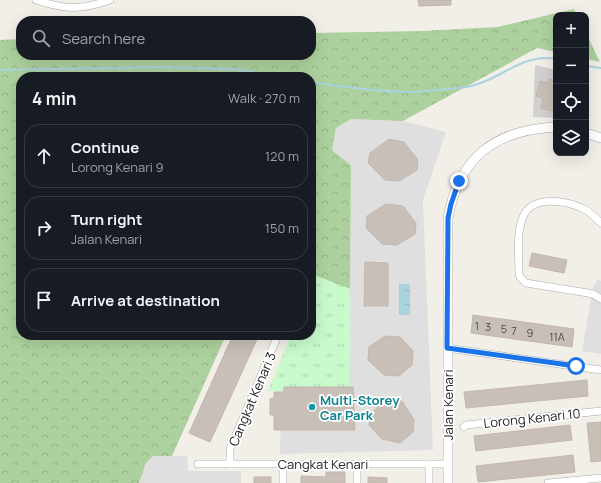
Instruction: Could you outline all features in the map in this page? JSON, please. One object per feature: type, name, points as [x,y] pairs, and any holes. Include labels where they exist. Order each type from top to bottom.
[{"type":"street","points":[[36,0],[62,7],[78,8],[94,6],[110,0]]},
{"type":"street","name":"Jalan Kenari","points":[[448,483],[448,218],[451,204],[459,181],[478,155],[496,142],[516,132],[553,127]]},
{"type":"street","points":[[589,134],[601,138]]},
{"type":"street","points":[[601,223],[585,210],[566,202],[559,201],[533,205],[522,218],[519,241],[519,273],[520,277],[526,283],[594,294],[601,299]]},
{"type":"street","name":"Cangkat Kenari 3","points":[[230,464],[230,449],[276,340]]},
{"type":"street","points":[[447,348],[601,370]]},
{"type":"street","name":"Lorong Kenari 10","points":[[464,427],[466,425],[601,411]]},
{"type":"street","name":"Cangkat Kenari","points":[[198,464],[210,467],[230,464],[448,464]]},
{"type":"street","points":[[283,464],[283,483]]},
{"type":"street","points":[[357,464],[357,483]]},
{"type":"street","points":[[428,483],[429,464]]},
{"type":"street","points":[[548,483],[601,478]]},
{"type":"shaded area","points":[[535,65],[553,69],[553,118],[533,117]]},
{"type":"shaded area","points":[[351,119],[403,121],[446,132],[423,200],[433,450],[280,454],[281,391],[349,391],[351,165],[332,150],[336,128]]},
{"type":"shaded area","points":[[598,279],[601,281],[601,354],[582,351],[593,287]]},
{"type":"shaded area","points":[[153,456],[187,456],[188,471],[241,471],[241,483],[139,483],[146,463]]},
{"type":"green space","points":[[574,9],[576,12],[561,12]]},
{"type":"green space","points":[[553,14],[553,51],[537,48],[403,121],[351,119],[336,128],[332,150],[351,165],[350,289],[316,276],[316,72],[16,72],[16,340],[224,340],[172,456],[153,456],[146,463],[139,483],[0,483],[0,40],[16,39],[16,60],[316,60],[316,33],[422,31],[497,27]]},
{"type":"green space","points":[[589,39],[600,62],[589,60]]},
{"type":"green space","points":[[316,276],[350,289],[349,391],[268,391],[289,340],[316,340]]},
{"type":"water","points":[[399,284],[410,284],[410,315],[399,315]]},
{"type":"building","points":[[418,0],[451,0],[451,5],[419,6]]},
{"type":"building","points":[[549,79],[553,80],[553,111],[541,108],[543,98],[536,96],[540,81],[548,83]]},
{"type":"building","points":[[389,139],[404,142],[418,160],[417,170],[399,181],[385,180],[368,163],[370,153]]},
{"type":"building","points":[[386,204],[403,206],[416,223],[415,234],[397,245],[382,244],[366,228],[367,216]]},
{"type":"building","points":[[532,253],[567,260],[564,273],[529,266]]},
{"type":"building","points":[[365,262],[388,263],[388,306],[364,306]]},
{"type":"building","points":[[473,315],[574,329],[572,347],[471,333]]},
{"type":"building","points":[[385,336],[400,337],[413,351],[412,365],[399,376],[384,375],[368,360],[369,347]]},
{"type":"building","points":[[231,340],[257,340],[210,442],[189,433]]},
{"type":"building","points":[[587,380],[588,396],[466,408],[464,392]]},
{"type":"building","name":"Multi-Storey Car Park","points":[[284,387],[353,387],[355,430],[274,430],[274,415],[270,415],[270,399],[274,398],[274,392],[284,392]]},
{"type":"building","points":[[387,399],[402,401],[414,420],[413,432],[400,443],[382,439],[369,425],[370,414]]},
{"type":"building","points":[[601,422],[601,461],[591,462],[587,423]]},
{"type":"building","points":[[570,425],[572,440],[476,451],[474,436]]},
{"type":"building","points":[[573,455],[575,472],[478,482],[476,466]]},
{"type":"building","points":[[326,472],[345,472],[345,483],[301,483],[301,476],[326,477]]},
{"type":"building","points":[[254,477],[271,477],[271,483],[254,483]]},
{"type":"building","points":[[368,477],[387,478],[387,483],[368,483]]},
{"type":"waterway","points":[[316,83],[399,92],[462,88],[482,83],[533,59],[553,59]]},
{"type":"waterway","points":[[589,66],[601,68]]},
{"type":"waterway","points":[[0,70],[161,67],[235,69],[253,72]]},
{"type":"place","name":"Multi-Storey Car Park","points":[[312,407]]},
{"type":"route","points":[[459,181],[448,218],[447,348],[576,366]]}]
